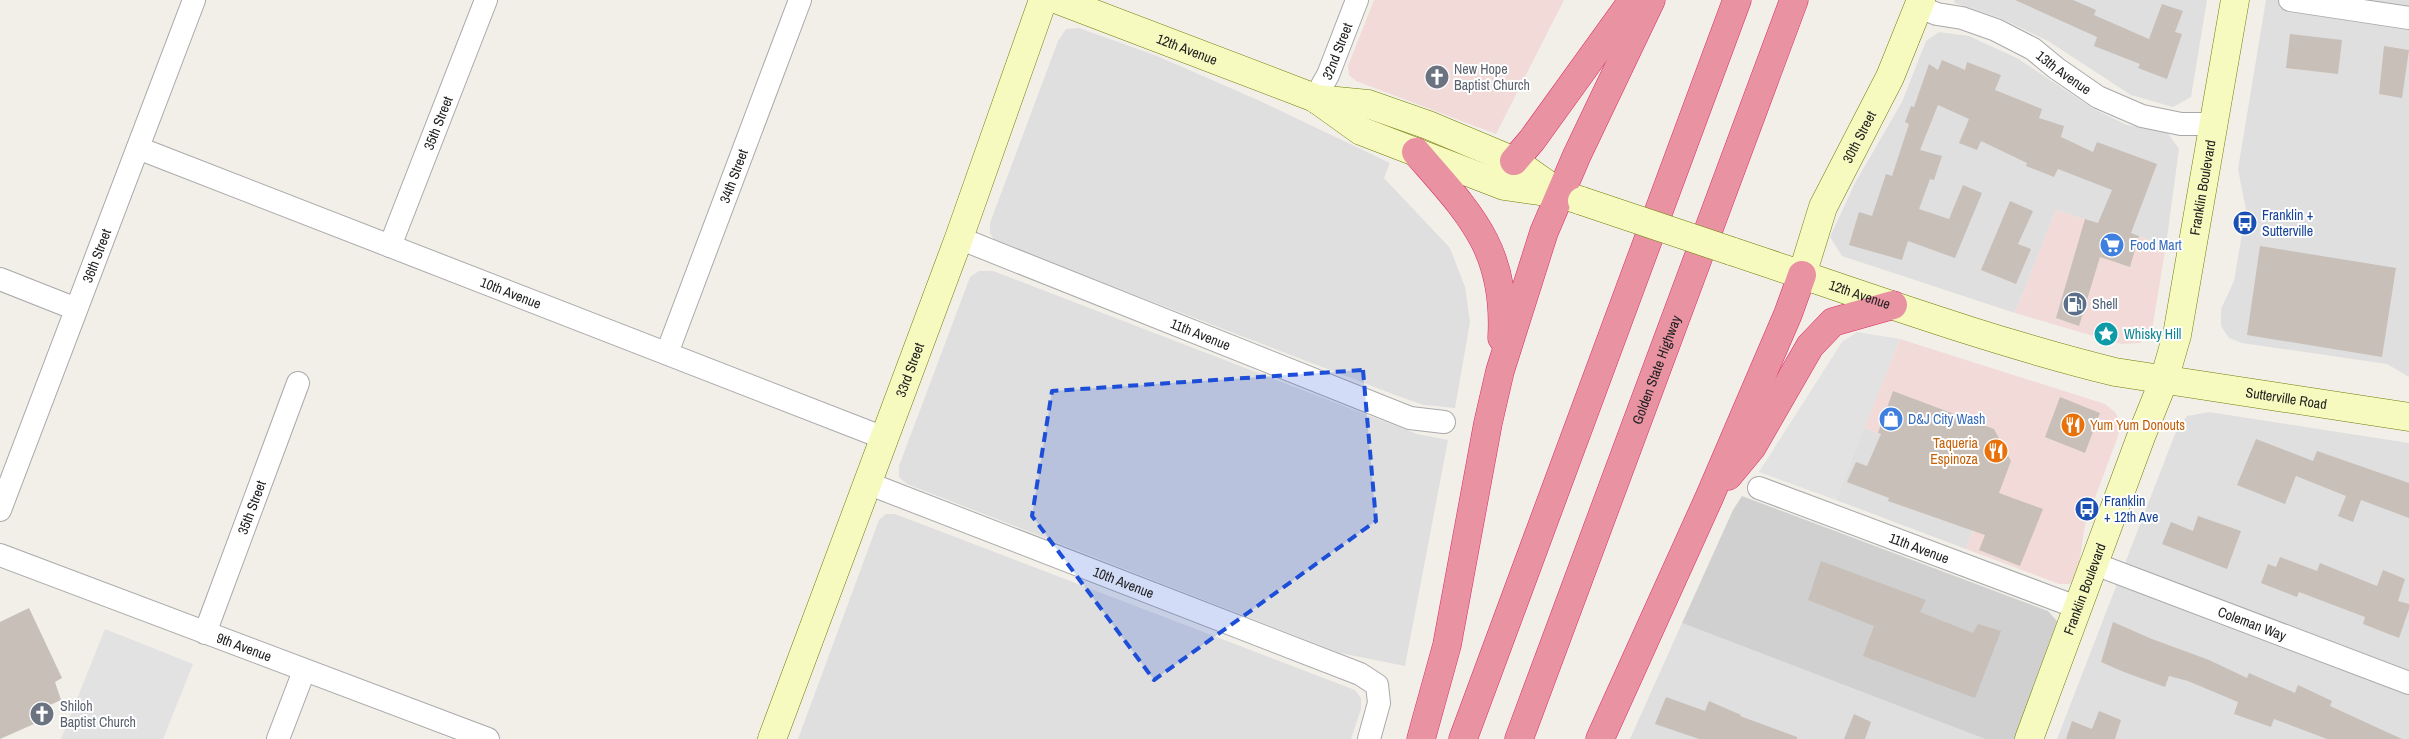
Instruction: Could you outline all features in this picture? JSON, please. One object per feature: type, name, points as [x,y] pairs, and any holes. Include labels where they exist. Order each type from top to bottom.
[{"type":"highway","points":[[1514,161],[1532,140],[1633,0]]},
{"type":"highway","points":[[1421,739],[1446,645],[1488,423],[1500,371],[1544,232],[1571,197],[1577,154],[1651,0]]},
{"type":"highway","points":[[1463,739],[1737,0]]},
{"type":"highway","name":"Golden State Highway","points":[[1519,739],[1794,0]]},
{"type":"highway","points":[[1416,152],[1466,208],[1492,258],[1501,289],[1503,320],[1500,371]]},
{"type":"highway","points":[[1600,739],[1709,498],[1788,314],[1802,275]]},
{"type":"highway","points":[[1709,498],[1752,447],[1810,346],[1833,322],[1893,306]]},
{"type":"main road","name":"33rd Street","points":[[772,739],[959,238],[1043,0]]},
{"type":"main road","name":"12th Avenue","points":[[1058,0],[1315,98],[1368,104],[1428,125],[1514,161],[1571,197]]},
{"type":"main road","name":"Franklin Boulevard","points":[[2029,739],[2142,434],[2164,380],[2177,335],[2235,0]]},
{"type":"main road","name":"30th Street","points":[[1802,275],[1823,207],[1890,77],[1920,4]]},
{"type":"main road","name":"12th Avenue","points":[[1315,98],[1361,132],[1504,186],[1571,197],[1893,306],[2070,361],[2114,372],[2164,380]]},
{"type":"main road","name":"Sutterville Road","points":[[2164,380],[2409,417]]},
{"type":"street","name":"36th Street","points":[[0,510],[194,0]]},
{"type":"street","name":"35th Street","points":[[390,246],[486,0]]},
{"type":"street","name":"34th Street","points":[[667,353],[800,0]]},
{"type":"street","name":"32nd Street","points":[[1315,98],[1328,75],[1357,0]]},
{"type":"street","points":[[2290,0],[2409,18]]},
{"type":"street","name":"13th Avenue","points":[[1920,4],[1937,14],[1962,18],[1996,30],[2034,49],[2056,68],[2098,97],[2142,116],[2181,124],[2214,124]]},
{"type":"street","name":"10th Avenue","points":[[138,148],[884,438]]},
{"type":"street","name":"11th Avenue","points":[[959,238],[1410,418],[1444,422]]},
{"type":"street","points":[[0,279],[76,309]]},
{"type":"street","name":"35th Street","points":[[205,633],[298,383]]},
{"type":"street","name":"10th Avenue","points":[[868,483],[1360,674],[1377,685],[1378,703],[1369,739]]},
{"type":"street","name":"11th Avenue","points":[[1759,488],[2079,608]]},
{"type":"street","name":"9th Avenue","points":[[0,555],[488,739]]},
{"type":"street","name":"Coleman Way","points":[[2095,564],[2409,683]]},
{"type":"street","points":[[278,739],[304,671]]},
{"type":"highlighted area","points":[[1363,370],[1376,521],[1154,680],[1032,516],[1052,391]]},
{"type":"shaded area","points":[[1374,0],[1564,0],[1496,134],[1356,81],[1349,75],[1348,66]]},
{"type":"shaded area","points":[[1954,0],[2207,0],[2191,97],[2173,107],[2131,95],[2048,41],[2000,18],[1955,3]]},
{"type":"shaded area","points":[[2266,0],[2409,0],[2409,377],[2387,364],[2242,343],[2229,338],[2221,326],[2221,309],[2234,281],[2246,210],[2238,169]]},
{"type":"shaded area","points":[[1079,28],[1157,56],[1260,101],[1390,163],[1384,178],[1450,248],[1465,287],[1470,322],[1455,408],[1424,405],[1395,395],[995,241],[990,233],[990,223],[1058,41],[1066,29]]},
{"type":"shaded area","points":[[1939,32],[1969,36],[2017,58],[2092,108],[2127,125],[2167,132],[2179,149],[2166,245],[2056,210],[2015,313],[1842,256],[1830,237],[1855,183],[1902,102],[1926,41]]},
{"type":"shaded area","points":[[2056,210],[2166,245],[2152,330],[2140,343],[2121,344],[2015,313]]},
{"type":"shaded area","points":[[979,271],[993,271],[1417,434],[1448,440],[1405,666],[1340,653],[907,484],[899,477],[899,466],[970,277]]},
{"type":"shaded area","points":[[1857,332],[1900,339],[1836,500],[1759,472],[1842,342]]},
{"type":"shaded area","points":[[1900,339],[2105,404],[2115,412],[2120,422],[2118,436],[2085,525],[2077,576],[2070,584],[2059,584],[1966,549],[1993,477],[1864,428]]},
{"type":"shaded area","points":[[2209,412],[2409,443],[2409,739],[2057,739],[2175,434],[2187,416]]},
{"type":"shaded area","points":[[1864,428],[1993,477],[1966,549],[1836,500]]},
{"type":"shaded area","points":[[1742,496],[2048,611],[2057,621],[2056,633],[2014,739],[1985,739],[1682,623],[1733,510]]},
{"type":"shaded area","points":[[886,514],[895,514],[1355,690],[1361,698],[1361,709],[1351,739],[798,739],[879,520]]},
{"type":"shaded area","points":[[1682,623],[1985,739],[1630,739]]},
{"type":"shaded area","points":[[105,629],[193,664],[163,739],[61,739]]},
{"type":"building","points":[[2015,0],[2073,0],[2096,10],[2094,15],[2149,39],[2162,4],[2183,11],[2175,32],[2182,34],[2167,79],[2138,68],[2140,64],[2094,46],[2097,37]]},
{"type":"building","points":[[2290,34],[2342,40],[2338,74],[2286,68]]},
{"type":"building","points":[[2384,46],[2409,50],[2402,98],[2379,94]]},
{"type":"building","points":[[1942,60],[1965,70],[1967,62],[2001,75],[1995,90],[2042,109],[2039,118],[2064,126],[2061,137],[2093,152],[2097,142],[2157,164],[2131,233],[2139,236],[2130,267],[2100,257],[2079,326],[2056,318],[2085,219],[2098,223],[2112,190],[2058,169],[2054,177],[2026,166],[2027,163],[1981,141],[1977,150],[1959,143],[1969,119],[1938,105],[1920,150],[1942,156],[1934,180],[1930,179],[1919,209],[1949,219],[1963,185],[1982,193],[1955,258],[1908,241],[1902,260],[1849,245],[1859,212],[1872,216],[1886,174],[1892,176],[1909,124],[1905,122],[1911,106],[1914,107],[1929,64],[1938,70]]},
{"type":"building","points":[[2010,201],[2033,211],[2018,244],[2031,249],[2016,284],[1981,270]]},
{"type":"building","points":[[2260,246],[2396,268],[2382,357],[2247,335]]},
{"type":"building","points":[[1893,391],[1994,429],[2011,461],[1999,493],[2043,509],[2020,566],[1979,550],[1985,535],[1888,501],[1889,498],[1847,482],[1856,462],[1867,466],[1881,434],[1878,433]]},
{"type":"building","name":"Yum Yum Donouts","points":[[2060,397],[2100,413],[2085,453],[2045,437]]},
{"type":"building","points":[[2256,439],[2313,461],[2317,451],[2409,483],[2409,518],[2361,500],[2353,522],[2338,516],[2346,496],[2296,476],[2285,504],[2237,485]]},
{"type":"building","points":[[2198,516],[2241,531],[2227,569],[2162,544],[2171,522],[2193,531]]},
{"type":"building","points":[[2280,557],[2317,571],[2320,563],[2377,586],[2383,570],[2405,579],[2398,601],[2409,604],[2409,609],[2399,638],[2363,624],[2365,617],[2299,592],[2297,597],[2261,583],[2268,564],[2276,567]]},
{"type":"building","points":[[1821,561],[1926,600],[1920,612],[1973,633],[1978,624],[2001,631],[1975,698],[1863,656],[1874,626],[1808,600]]},
{"type":"building","points":[[29,608],[62,678],[55,682],[61,700],[48,706],[52,716],[0,739],[0,622]]},
{"type":"building","points":[[2113,622],[2209,660],[2247,678],[2249,673],[2295,693],[2298,685],[2332,701],[2330,706],[2402,739],[2327,739],[2274,719],[2271,727],[2234,714],[2238,702],[2188,681],[2169,676],[2165,687],[2124,672],[2101,662]]},
{"type":"building","points":[[1666,697],[1705,711],[1709,701],[1740,716],[1797,737],[1797,739],[1699,739],[1655,724]]},
{"type":"building","points":[[2099,711],[2121,720],[2115,739],[2066,739],[2072,721],[2092,729]]},
{"type":"building","points":[[1854,714],[1871,722],[1865,739],[1844,739]]},
{"type":"place","name":"New Hope Baptist Church","points":[[1437,77]]},
{"type":"place","name":"Franklin + Sutterville","points":[[2245,223]]},
{"type":"place","name":"Food Mart","points":[[2112,245]]},
{"type":"place","name":"Shell","points":[[2075,304]]},
{"type":"place","name":"Whisky Hill","points":[[2106,334]]},
{"type":"place","name":"D&J City Wash","points":[[1891,419]]},
{"type":"place","name":"Yum Yum Donouts","points":[[2073,425]]},
{"type":"place","name":"Taqueria Espinoza","points":[[1996,451]]},
{"type":"place","name":"Franklin + 12th Ave","points":[[2087,509]]},
{"type":"place","name":"Shiloh Baptist Church","points":[[42,714]]}]
